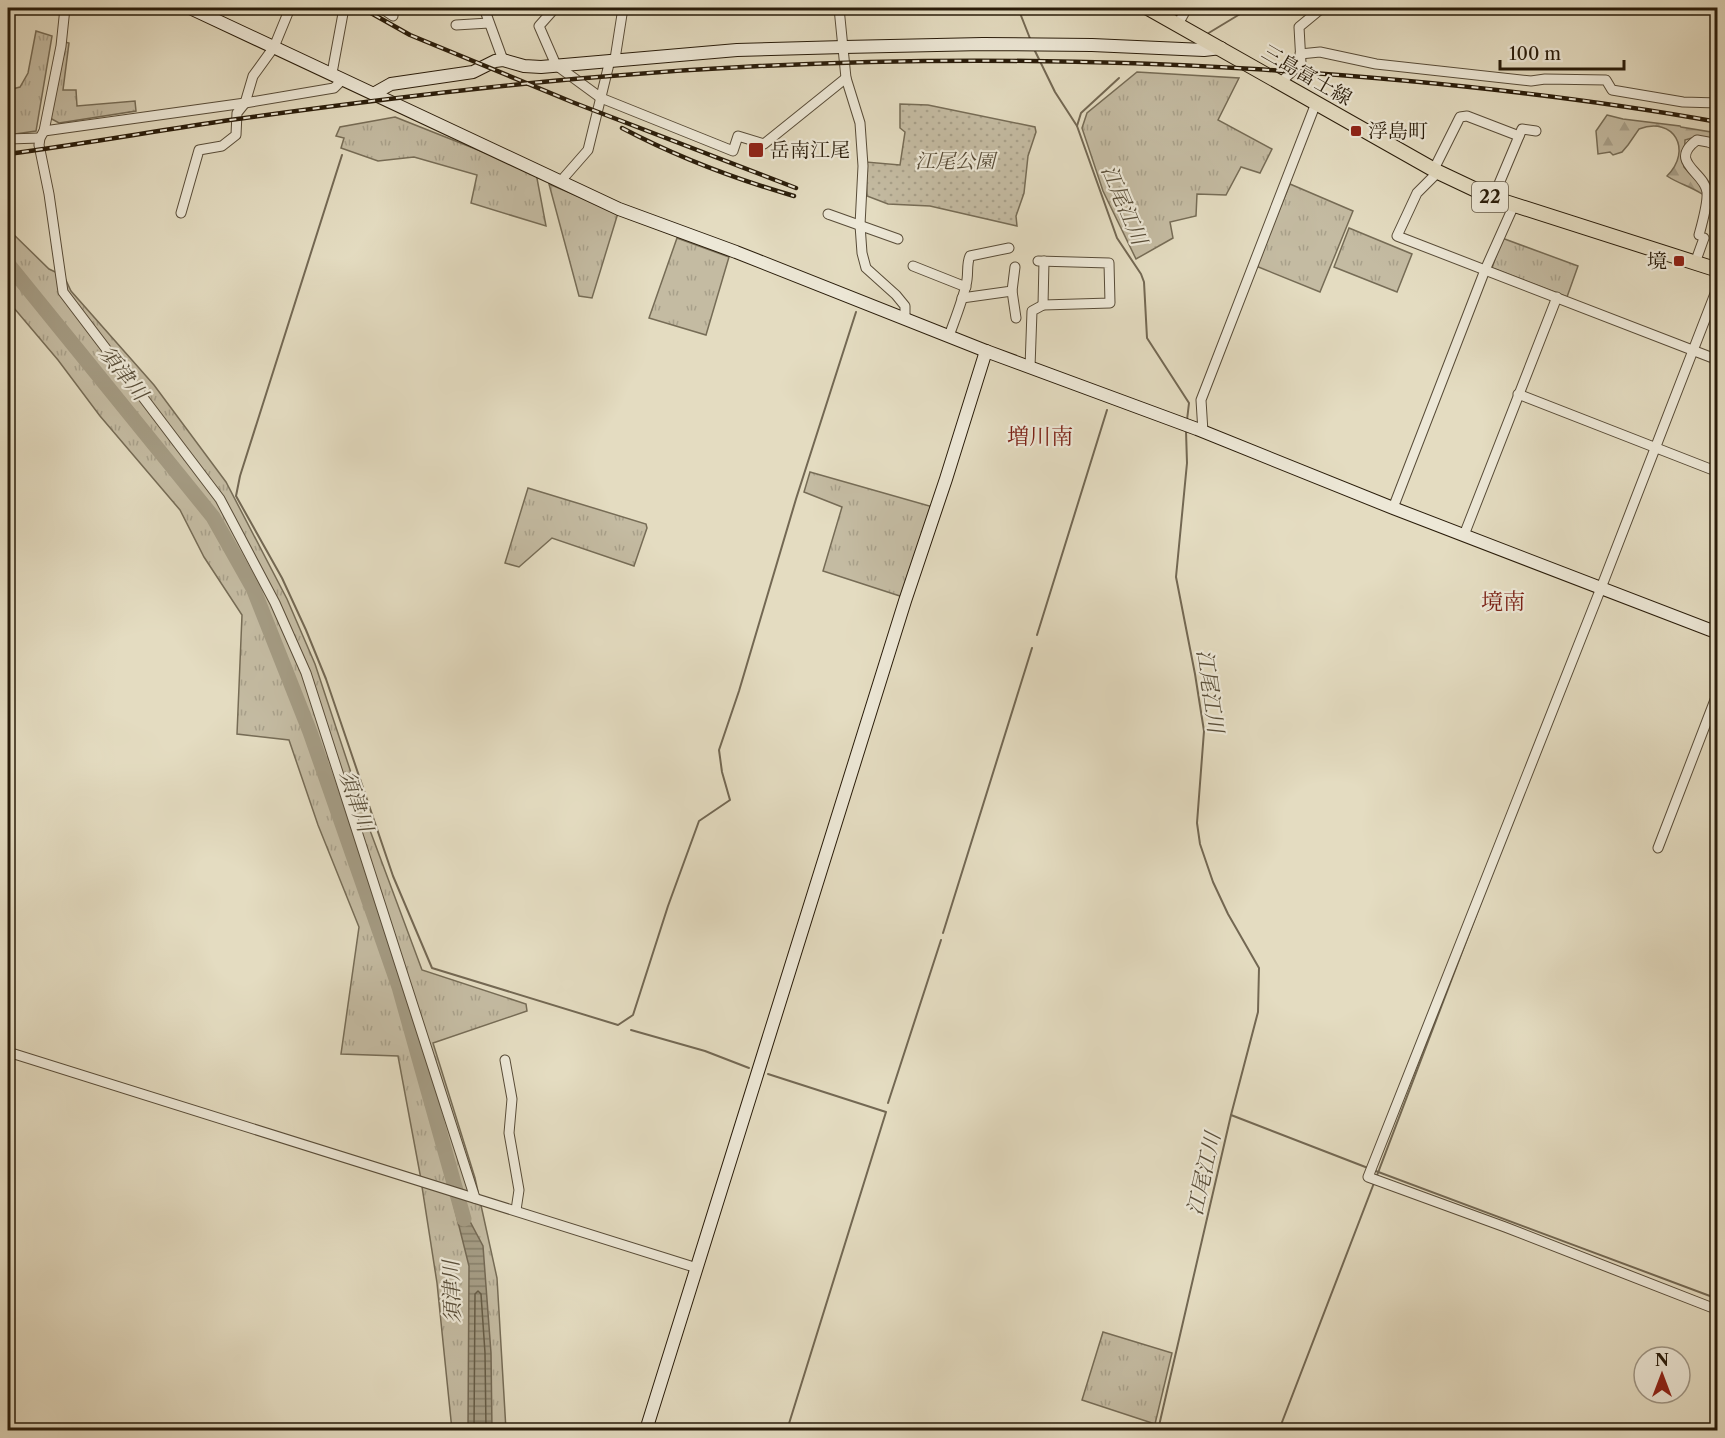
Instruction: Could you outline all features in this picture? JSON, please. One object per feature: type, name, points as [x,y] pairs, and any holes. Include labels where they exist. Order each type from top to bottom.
[{"type":"main road","name":"三島富士線","points":[[1148,8],[1316,104],[1436,170],[1493,198],[1718,270]]},
{"type":"street","points":[[66,8],[61,46],[39,145],[49,194],[63,292],[220,500],[275,603],[306,673],[475,1198]]},
{"type":"street","points":[[190,8],[619,209],[736,252],[1030,368],[1183,424],[1393,508],[1718,633]]},
{"type":"street","points":[[181,213],[199,150],[222,146],[236,135],[237,113],[244,103],[253,76],[274,47],[290,8]]},
{"type":"street","points":[[8,139],[334,88],[344,8]]},
{"type":"street","points":[[381,8],[393,16],[393,8]]},
{"type":"street","points":[[484,8],[503,60]]},
{"type":"street","points":[[555,8],[539,26],[556,65],[601,98],[733,151],[738,136],[764,144],[846,78]]},
{"type":"street","points":[[560,182],[588,150],[613,59],[623,8]]},
{"type":"street","points":[[839,8],[846,78],[860,123],[863,166],[860,225],[862,253],[866,268],[896,295],[904,306],[905,318]]},
{"type":"street","points":[[1178,24],[1187,8]]},
{"type":"street","points":[[1281,82],[1301,63],[1299,27],[1322,8]]},
{"type":"street","points":[[456,25],[489,23]]},
{"type":"street","points":[[375,93],[391,84],[473,72],[495,61],[503,60],[524,66],[556,65],[737,50],[983,44],[1204,50],[1209,41]]},
{"type":"street","points":[[1300,54],[1320,52],[1376,64],[1531,81],[1545,79],[1606,80],[1612,90],[1683,102],[1718,103]]},
{"type":"street","points":[[1200,431],[1201,400],[1316,104]]},
{"type":"street","points":[[1519,136],[1467,116],[1460,117],[1436,170],[1417,193],[1397,236],[1718,360]]},
{"type":"street","points":[[1493,198],[1522,129],[1536,131]]},
{"type":"street","points":[[1695,263],[1702,236],[1707,192],[1703,182],[1688,166],[1686,154],[1690,145],[1697,140],[1718,146]]},
{"type":"street","points":[[1393,508],[1485,270],[1514,205]]},
{"type":"street","points":[[828,214],[898,239]]},
{"type":"street","points":[[949,336],[966,287],[970,256],[1009,248]]},
{"type":"street","points":[[1030,368],[1032,310],[1043,305],[1110,303],[1109,263],[1041,261],[1043,305]]},
{"type":"street","points":[[913,266],[966,287]]},
{"type":"street","points":[[1015,267],[1012,291],[1016,318]]},
{"type":"street","points":[[1718,286],[1368,1177],[1505,1227],[1718,1310]]},
{"type":"street","points":[[962,298],[1012,291]]},
{"type":"street","points":[[1464,535],[1557,297]]},
{"type":"street","points":[[646,1431],[905,601],[986,351]]},
{"type":"street","points":[[1518,394],[1718,472]]},
{"type":"street","points":[[1658,848],[1718,692]]},
{"type":"street","points":[[8,1052],[697,1268]]},
{"type":"street","points":[[505,1060],[512,1099],[508,1133],[519,1190],[516,1210]]},
{"type":"green space","points":[[36,31],[52,36],[36,131],[8,135],[8,90],[20,87],[28,73]]},
{"type":"green space","points":[[65,42],[69,43],[63,90],[76,90],[77,106],[135,101],[136,111],[59,123],[50,118]]},
{"type":"green space","points":[[1137,72],[1239,78],[1218,120],[1272,149],[1260,173],[1241,167],[1226,195],[1197,194],[1196,216],[1170,222],[1173,238],[1136,259],[1103,191],[1082,128],[1087,113]]},
{"type":"green space","name":"江尾公園","points":[[900,104],[928,105],[1035,127],[1036,132],[1028,156],[1024,193],[1016,216],[1017,226],[930,206],[888,204],[867,196],[866,162],[900,165],[905,132],[900,128]]},
{"type":"green space","points":[[1607,115],[1717,133],[1717,145],[1698,136],[1685,140],[1684,167],[1704,189],[1702,194],[1667,176],[1679,156],[1679,146],[1670,131],[1662,127],[1651,126],[1639,129],[1622,152],[1613,155],[1610,152],[1598,154],[1596,131]]},
{"type":"green space","points":[[395,117],[536,173],[546,226],[471,203],[477,175],[414,157],[378,161],[341,148],[344,138],[336,136],[340,127]]},
{"type":"green space","points":[[549,184],[618,213],[592,298],[579,296]]},
{"type":"green space","points":[[1290,184],[1353,211],[1320,292],[1256,266]]},
{"type":"green space","points":[[1349,228],[1412,254],[1397,292],[1334,267]]},
{"type":"green space","points":[[8,229],[49,269],[64,276],[71,291],[154,385],[226,482],[287,599],[315,664],[371,833],[422,970],[526,1004],[527,1011],[433,1043],[475,1178],[497,1278],[506,1430],[452,1430],[437,1283],[398,1056],[341,1054],[359,927],[318,825],[289,740],[237,734],[242,615],[204,557],[180,510],[100,416],[58,360],[8,301]]},
{"type":"green space","points":[[677,238],[729,257],[706,335],[649,318]]},
{"type":"green space","points":[[1502,238],[1578,266],[1567,297],[1492,268]]},
{"type":"green space","points":[[810,472],[933,507],[903,597],[823,571],[842,507],[804,492]]},
{"type":"green space","points":[[528,488],[646,524],[647,528],[634,566],[552,538],[519,567],[505,563]]},
{"type":"green space","points":[[1103,1332],[1172,1353],[1155,1424],[1082,1400]]},
{"type":"water","points":[[452,1198],[458,1199],[483,1246],[491,1353],[492,1430],[468,1430],[469,1266]]},
{"type":"waterway","name":"江尾江川","points":[[1018,8],[1031,41]]},
{"type":"waterway","points":[[1207,34],[1250,8]]},
{"type":"waterway","name":"江尾江川","points":[[1034,49],[1055,92],[1077,126],[1117,238],[1141,274],[1144,282],[1147,338],[1189,403],[1187,420]]},
{"type":"waterway","points":[[1077,126],[1081,113],[1119,78]]},
{"type":"waterway","points":[[342,155],[240,476],[236,496],[282,578],[306,630],[326,679],[393,876],[432,968],[618,1025],[633,1015],[668,906],[699,821],[730,800],[719,750],[856,312]]},
{"type":"waterway","name":"須津川","points":[[8,239],[16,274],[8,290]]},
{"type":"waterway","name":"須津川","points":[[8,264],[213,517],[253,588],[310,732],[399,987],[464,1219]]},
{"type":"waterway","points":[[1037,635],[1107,410]]},
{"type":"waterway","name":"江尾江川","points":[[1158,1430],[1231,1115],[1258,1012],[1259,968],[1228,914],[1213,882],[1200,844],[1197,823],[1204,731],[1176,577],[1187,463],[1186,431]]},
{"type":"waterway","points":[[943,933],[1032,648]]},
{"type":"waterway","points":[[1376,1178],[1483,897]]},
{"type":"waterway","points":[[888,1103],[941,940]]},
{"type":"waterway","points":[[631,1030],[705,1051],[749,1068]]},
{"type":"waterway","points":[[768,1074],[886,1112],[787,1430]]},
{"type":"waterway","points":[[1231,1115],[1368,1168]]},
{"type":"waterway","points":[[1373,1170],[1718,1299]]},
{"type":"waterway","points":[[1279,1430],[1374,1183]]},
{"type":"railway","points":[[362,8],[410,35],[572,102],[796,188]]},
{"type":"railway","points":[[8,154],[202,124],[506,86],[598,77],[762,66],[926,61],[1090,62],[1312,73],[1545,96],[1718,122]]},
{"type":"railway","points":[[622,128],[707,166],[794,196]]},
{"type":"place","name":"浮島町","points":[[1356,131]]},
{"type":"place","name":"岳南江尾","points":[[756,150]]},
{"type":"place","name":"境","points":[[1679,261]]},
{"type":"district","name":"増川南","points":[[1040,436]]},
{"type":"district","name":"境南","points":[[1503,601]]}]
